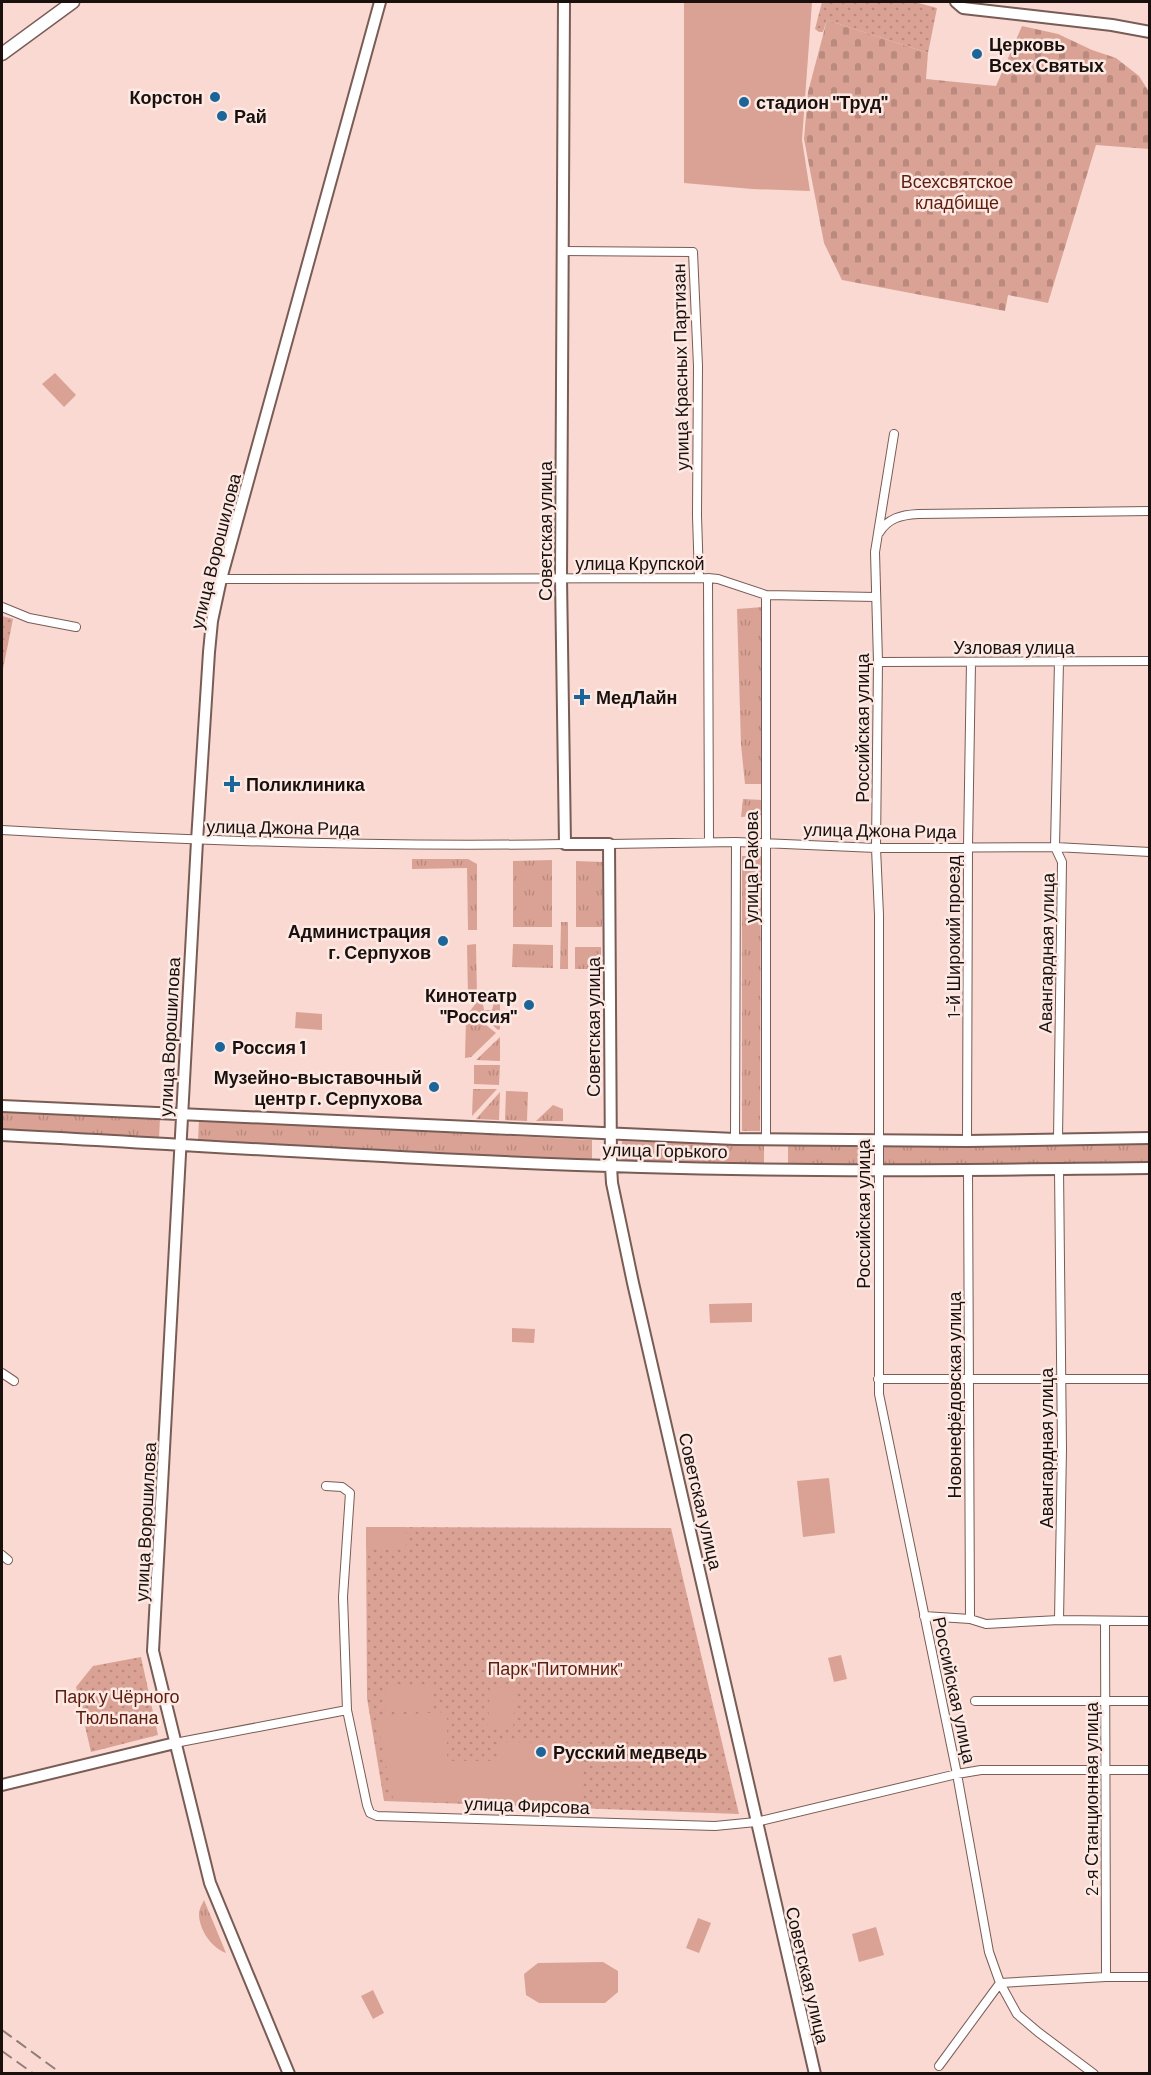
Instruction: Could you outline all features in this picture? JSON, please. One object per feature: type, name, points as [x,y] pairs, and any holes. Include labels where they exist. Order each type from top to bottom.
[{"type":"main road","points":[[2,54],[73,2]]},
{"type":"street","name":"улица Ворошилова","points":[[289,2073],[210,1883],[153,1651],[197,841],[212,621],[221,579],[380,2]]},
{"type":"street","name":"Советская улица","points":[[564,2],[561,578],[565,844]]},
{"type":"street","points":[[956,2],[963,8],[1112,24],[1149,33]]},
{"type":"street","name":"улица Красных Партизан","points":[[562,251],[693,252],[698,366],[699,578]]},
{"type":"street","name":"Российская улица","points":[[894,434],[875,538],[878,662],[876,848],[879,915],[879,1394],[957,1774],[989,1952],[1000,1983],[1017,2014],[1094,2073]]},
{"type":"street","points":[[875,538],[888,521],[906,515],[1149,511]]},
{"type":"street","name":"улица Крупской","points":[[221,579],[708,578],[718,579],[766,595],[876,597]]},
{"type":"street","points":[[708,578],[709,842]]},
{"type":"street","name":"улица Ракова","points":[[766,595],[766,1140]]},
{"type":"street","points":[[2,608],[29,618],[76,627]]},
{"type":"street","name":"Авангардная улица","points":[[1058,1139],[1062,861],[1055,847],[1059,661]]},
{"type":"street","name":"Узловая улица","points":[[878,662],[1149,661]]},
{"type":"street","name":"1-й Широкий проезд","points":[[967,1141],[968,846],[972,662]]},
{"type":"street","name":"улица Джона Рида","points":[[2,830],[197,841],[491,846],[565,844]]},
{"type":"street","name":"улица Джона Рида","points":[[609,844],[736,842],[876,848],[1055,847],[1149,852]]},
{"type":"street","name":"улица Ракова","points":[[735,1139],[736,842]]},
{"type":"street","points":[[565,844],[609,844]]},
{"type":"street","name":"Советская улица","points":[[609,844],[612,1183],[814,2073]]},
{"type":"street","name":"улица Горького","points":[[2,1106],[766,1140],[967,1141],[1149,1138]]},
{"type":"street","name":"улица Горького","points":[[2,1135],[472,1161],[611,1166],[878,1170],[1149,1168]]},
{"type":"street","name":"Авангардная улица","points":[[1059,1169],[1061,1379],[1059,1620]]},
{"type":"street","name":"Новонефёдовская улица","points":[[968,1170],[970,1619]]},
{"type":"street","points":[[2,1373],[14,1381]]},
{"type":"street","points":[[878,1379],[1149,1379]]},
{"type":"street","name":"улица Фирсова","points":[[326,1486],[342,1487],[350,1492],[343,1597],[347,1710],[367,1806],[370,1813],[377,1816],[715,1826],[756,1822],[981,1770],[1149,1770]]},
{"type":"street","points":[[924,1616],[970,1619],[986,1624],[1059,1620],[1149,1621]]},
{"type":"street","name":"2-я Станционная улица","points":[[1105,1622],[1107,1977]]},
{"type":"street","points":[[975,1701],[1149,1701]]},
{"type":"street","points":[[2,1785],[175,1743],[347,1710]]},
{"type":"street","points":[[939,2066],[1000,1983],[1149,1977]]},
{"type":"green space","name":"стадион \"Труд\"","points":[[684,2],[812,2],[802,140],[810,191],[684,183]]},
{"type":"green space","points":[[822,2],[915,2],[937,8],[928,53],[827,20],[823,32],[819,32],[815,29]]},
{"type":"green space","name":"Всехсвятское кладбище","points":[[827,20],[928,53],[926,79],[996,86],[1022,26],[1058,34],[1116,58],[1139,76],[1149,92],[1149,149],[1096,145],[1048,303],[1008,295],[1005,311],[842,280],[824,243],[804,139],[808,92]]},
{"type":"green space","points":[[55,373],[76,395],[64,407],[42,384]]},
{"type":"green space","points":[[763,607],[764,784],[745,784],[741,745],[737,609]]},
{"type":"green space","points":[[2,616],[13,619],[2,674]]},
{"type":"green space","points":[[743,799],[763,800],[763,815],[741,817]]},
{"type":"green space","points":[[742,856],[761,856],[760,1131],[742,1131]]},
{"type":"green space","points":[[412,859],[468,859],[477,864],[477,930],[468,930],[467,868],[412,869]]},
{"type":"green space","points":[[552,860],[552,927],[513,927],[513,861]]},
{"type":"green space","points":[[576,861],[603,862],[602,927],[576,927]]},
{"type":"green space","points":[[561,922],[568,922],[568,969],[560,969]]},
{"type":"green space","points":[[476,944],[477,996],[468,996],[467,945]]},
{"type":"green space","points":[[513,944],[553,945],[553,968],[512,967]]},
{"type":"green space","points":[[575,947],[601,947],[601,969],[575,969]]},
{"type":"green space","points":[[482,999],[484,1010],[492,1010],[495,999],[500,1000],[500,1029],[498,1030],[480,1014],[468,1014],[478,1000]]},
{"type":"green space","points":[[296,1012],[322,1014],[322,1030],[295,1028]]},
{"type":"green space","points":[[477,1018],[496,1033],[471,1057],[465,1058],[466,1019]]},
{"type":"green space","points":[[500,1037],[500,1061],[476,1060]]},
{"type":"green space","points":[[474,1065],[500,1065],[499,1085],[474,1084]]},
{"type":"green space","points":[[473,1089],[497,1089],[472,1116]]},
{"type":"green space","points":[[506,1091],[528,1092],[527,1121],[505,1120]]},
{"type":"green space","points":[[500,1092],[499,1120],[476,1119]]},
{"type":"green space","points":[[553,1105],[563,1109],[563,1121],[536,1121]]},
{"type":"green space","points":[[2,1110],[160,1118],[159,1139],[2,1131]]},
{"type":"green space","points":[[199,1120],[592,1140],[592,1163],[198,1141]]},
{"type":"green space","points":[[622,1141],[764,1145],[764,1165],[621,1163]]},
{"type":"green space","points":[[1149,1144],[1149,1162],[883,1165],[883,1147]]},
{"type":"green space","points":[[788,1146],[870,1146],[870,1166],[788,1166]]},
{"type":"green space","points":[[752,1303],[752,1322],[710,1323],[709,1304]]},
{"type":"green space","points":[[512,1328],[535,1329],[534,1343],[512,1342]]},
{"type":"green space","points":[[829,1478],[835,1533],[803,1537],[797,1481]]},
{"type":"green space","name":"Парк \"Питомник\"","points":[[366,1527],[671,1528],[739,1814],[384,1801],[367,1698]]},
{"type":"green space","points":[[366,1527],[406,1527],[406,1548],[366,1548]]},
{"type":"green space","points":[[841,1655],[847,1679],[834,1682],[828,1658]]},
{"type":"green space","name":"Парк у Чёрного Тюльпана","points":[[141,1657],[158,1735],[91,1752],[76,1687],[93,1666]]},
{"type":"green space","points":[[431,1685],[432,1709],[386,1710],[386,1686]]},
{"type":"green space","points":[[490,1686],[515,1688],[513,1728],[488,1727]]},
{"type":"green space","name":"Русский медведь","points":[[447,1712],[447,1761],[497,1761],[498,1742],[585,1743],[580,1804],[393,1798],[376,1716]]},
{"type":"green space","points":[[204,1900],[226,1953],[211,1943],[201,1926],[199,1912]]},
{"type":"green space","points":[[698,1918],[711,1923],[699,1953],[686,1948]]},
{"type":"green space","points":[[876,1927],[884,1955],[859,1962],[852,1934]]},
{"type":"green space","points":[[603,1962],[618,1971],[618,1992],[605,2003],[539,2003],[526,1995],[524,1974],[538,1963]]},
{"type":"green space","points":[[373,1990],[384,2013],[373,2019],[361,1996]]},
{"type":"railway","points":[[2,2030],[62,2074]]},
{"type":"railway","points":[[2,2051],[34,2074]]},
{"type":"place","name":"Церковь Всех Святых","points":[[977,54]]},
{"type":"place","name":"Корстон","points":[[215,97]]},
{"type":"place","name":"стадион \"Труд\"","points":[[744,102]]},
{"type":"place","name":"Рай","points":[[222,116]]},
{"type":"place","name":"МедЛайн","points":[[582,697]]},
{"type":"place","name":"Поликлиника","points":[[232,784]]},
{"type":"place","name":"Администрация г. Серпухов","points":[[443,941]]},
{"type":"place","name":"Кинотеатр \"Россия\"","points":[[529,1005]]},
{"type":"place","name":"Россия 1","points":[[220,1047]]},
{"type":"place","name":"Музейно-выставочный центр г. Серпухова","points":[[434,1087]]},
{"type":"place","name":"Русский медведь","points":[[541,1752]]}]
